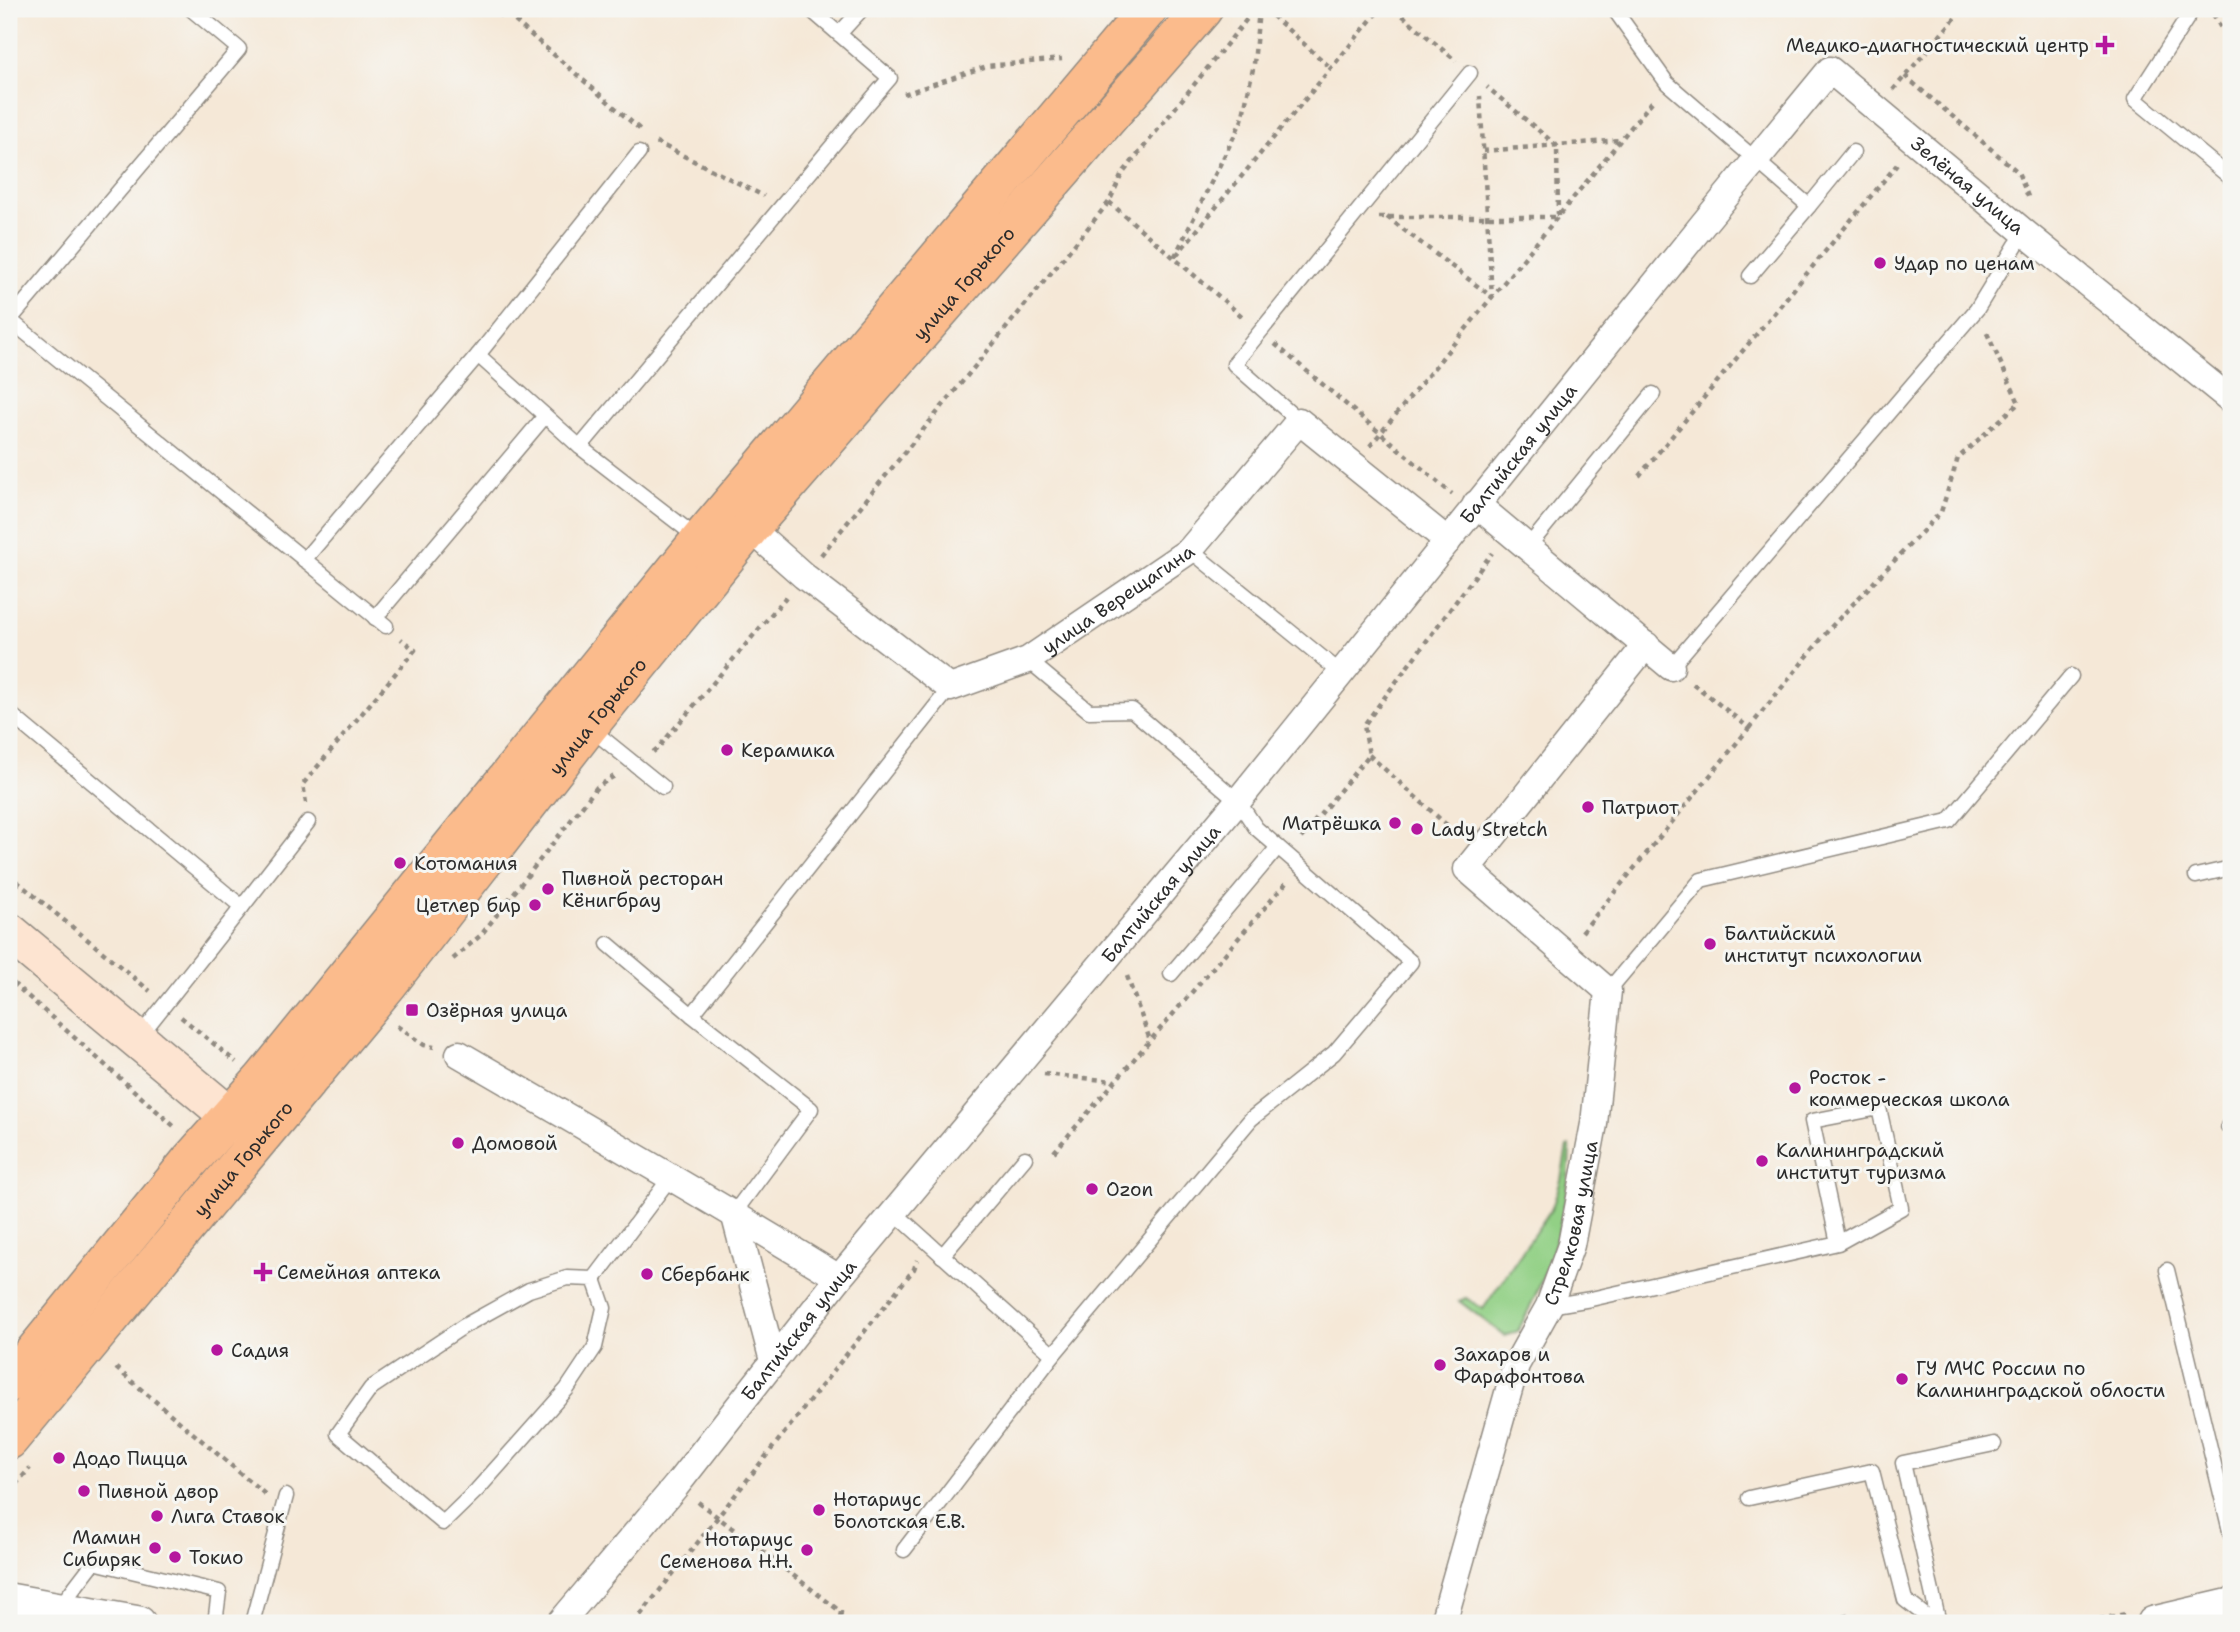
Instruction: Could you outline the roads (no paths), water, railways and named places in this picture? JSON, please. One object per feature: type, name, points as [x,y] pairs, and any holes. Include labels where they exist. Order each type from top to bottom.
[{"type":"main road","name":"улица Горького","points":[[9,1440],[244,1128],[700,540],[1147,9]]},
{"type":"main road","name":"улица Горького","points":[[9,1383],[181,1171],[244,1128],[388,984],[588,727],[750,528],[1203,9]]},
{"type":"main road","points":[[9,932],[244,1128]]},
{"type":"street","name":"Зелёная улица","points":[[1755,160],[1830,70],[2231,400]]},
{"type":"street","name":"Балтийская улица","points":[[560,1623],[676,1486],[839,1278],[1238,801],[1755,160]]},
{"type":"street","points":[[1299,421],[1448,541]]},
{"type":"street","name":"улица Верещагина","points":[[950,688],[1028,660],[1189,550],[1299,421]]},
{"type":"street","points":[[1474,507],[1528,547],[1671,667]]},
{"type":"street","points":[[750,528],[804,576],[950,688]]},
{"type":"street","points":[[1608,991],[1564,954],[1473,861],[1646,645]]},
{"type":"street","name":"Стрелковая улица","points":[[1443,1623],[1516,1364],[1549,1306],[1571,1245],[1594,1124],[1608,991]]},
{"type":"street","points":[[460,1054],[734,1213],[839,1278]]},
{"type":"street","points":[[734,1213],[773,1361]]},
{"type":"street","points":[[9,1600],[139,1623]]},
{"type":"street","points":[[2154,1623],[2231,1605]]},
{"type":"lane","points":[[191,9],[239,49],[9,321],[380,622],[545,416]]},
{"type":"lane","points":[[580,447],[890,78],[810,9]]},
{"type":"lane","points":[[839,34],[862,9]]},
{"type":"lane","points":[[1614,9],[1667,83],[1809,206]]},
{"type":"lane","points":[[2193,9],[2135,99],[2231,178]]},
{"type":"lane","points":[[1299,421],[1234,364],[1354,217],[1475,77]]},
{"type":"lane","points":[[1750,276],[1853,152]]},
{"type":"lane","points":[[304,560],[478,355],[639,153]]},
{"type":"lane","points":[[1671,667],[1977,309],[2025,233]]},
{"type":"lane","points":[[478,355],[580,447],[700,540]]},
{"type":"lane","points":[[1528,547],[1653,394]]},
{"type":"lane","points":[[1189,550],[1341,673]]},
{"type":"lane","points":[[904,1550],[1053,1356],[1251,1119],[1334,1053],[1411,962],[1256,828],[1238,801],[1132,710],[1089,711],[1028,660]]},
{"type":"lane","points":[[1608,991],[1701,880],[1949,821],[2071,676]]},
{"type":"lane","points":[[692,1015],[950,688]]},
{"type":"lane","points":[[9,713],[242,907]]},
{"type":"lane","points":[[588,727],[663,787]]},
{"type":"lane","points":[[138,1038],[308,822]]},
{"type":"lane","points":[[1171,974],[1278,847]]},
{"type":"lane","points":[[2196,876],[2231,868]]},
{"type":"lane","points":[[608,944],[692,1015],[811,1109],[734,1213]]},
{"type":"lane","points":[[1549,1306],[1838,1243],[1901,1208],[1879,1108],[1812,1121],[1838,1243]]},
{"type":"lane","points":[[942,1256],[1025,1158]]},
{"type":"lane","points":[[594,1279],[670,1178]]},
{"type":"lane","points":[[894,1212],[1053,1356]]},
{"type":"lane","points":[[2167,1270],[2231,1535]]},
{"type":"lane","points":[[567,1278],[594,1279],[604,1308],[595,1347],[568,1389],[477,1490],[443,1523],[338,1434],[371,1388],[464,1326],[529,1290],[567,1278]]},
{"type":"lane","points":[[1937,1623],[1903,1463],[1994,1444]]},
{"type":"lane","points":[[1749,1498],[1872,1471],[1905,1600],[1937,1623]]},
{"type":"lane","points":[[252,1623],[284,1503]]},
{"type":"lane","points":[[58,1609],[94,1562],[219,1592],[215,1623]]},
{"type":"place","name":"Медико-диагностический центр","points":[[2105,45]]},
{"type":"place","name":"Удар по ценам","points":[[1880,263]]},
{"type":"place","name":"Керамика","points":[[727,750]]},
{"type":"place","name":"Патриот","points":[[1588,807]]},
{"type":"place","name":"Матрёшка","points":[[1395,823]]},
{"type":"place","name":"Lady Stretch","points":[[1417,829]]},
{"type":"place","name":"Котомания","points":[[400,863]]},
{"type":"place","name":"Пивной ресторан Кёнигбрау","points":[[548,889]]},
{"type":"place","name":"Цетлер бир","points":[[535,905]]},
{"type":"place","name":"Балтийский институт психологии","points":[[1710,944]]},
{"type":"place","name":"Озёрная улица","points":[[412,1010]]},
{"type":"place","name":"Росток - коммерческая школа","points":[[1795,1088]]},
{"type":"place","name":"Домовой","points":[[458,1143]]},
{"type":"place","name":"Калининградский институт туризма","points":[[1762,1161]]},
{"type":"place","name":"Ozon","points":[[1092,1189]]},
{"type":"place","name":"Семейная аптека","points":[[263,1272]]},
{"type":"place","name":"Сбербанк","points":[[647,1274]]},
{"type":"place","name":"Садия","points":[[217,1350]]},
{"type":"place","name":"Захаров и Фарафонтова","points":[[1440,1365]]},
{"type":"place","name":"ГУ МЧС России по Калининградской облости","points":[[1902,1379]]},
{"type":"place","name":"Додо Пицца","points":[[59,1458]]},
{"type":"place","name":"Пивной двор","points":[[84,1491]]},
{"type":"place","name":"Нотариус Болотская Е.В.","points":[[819,1510]]},
{"type":"place","name":"Лига Ставок","points":[[157,1516]]},
{"type":"place","name":"Мамин Сибиряк","points":[[155,1548]]},
{"type":"place","name":"Нотариус Семенова Н.Н.","points":[[807,1550]]},
{"type":"place","name":"Токио","points":[[175,1557]]}]
